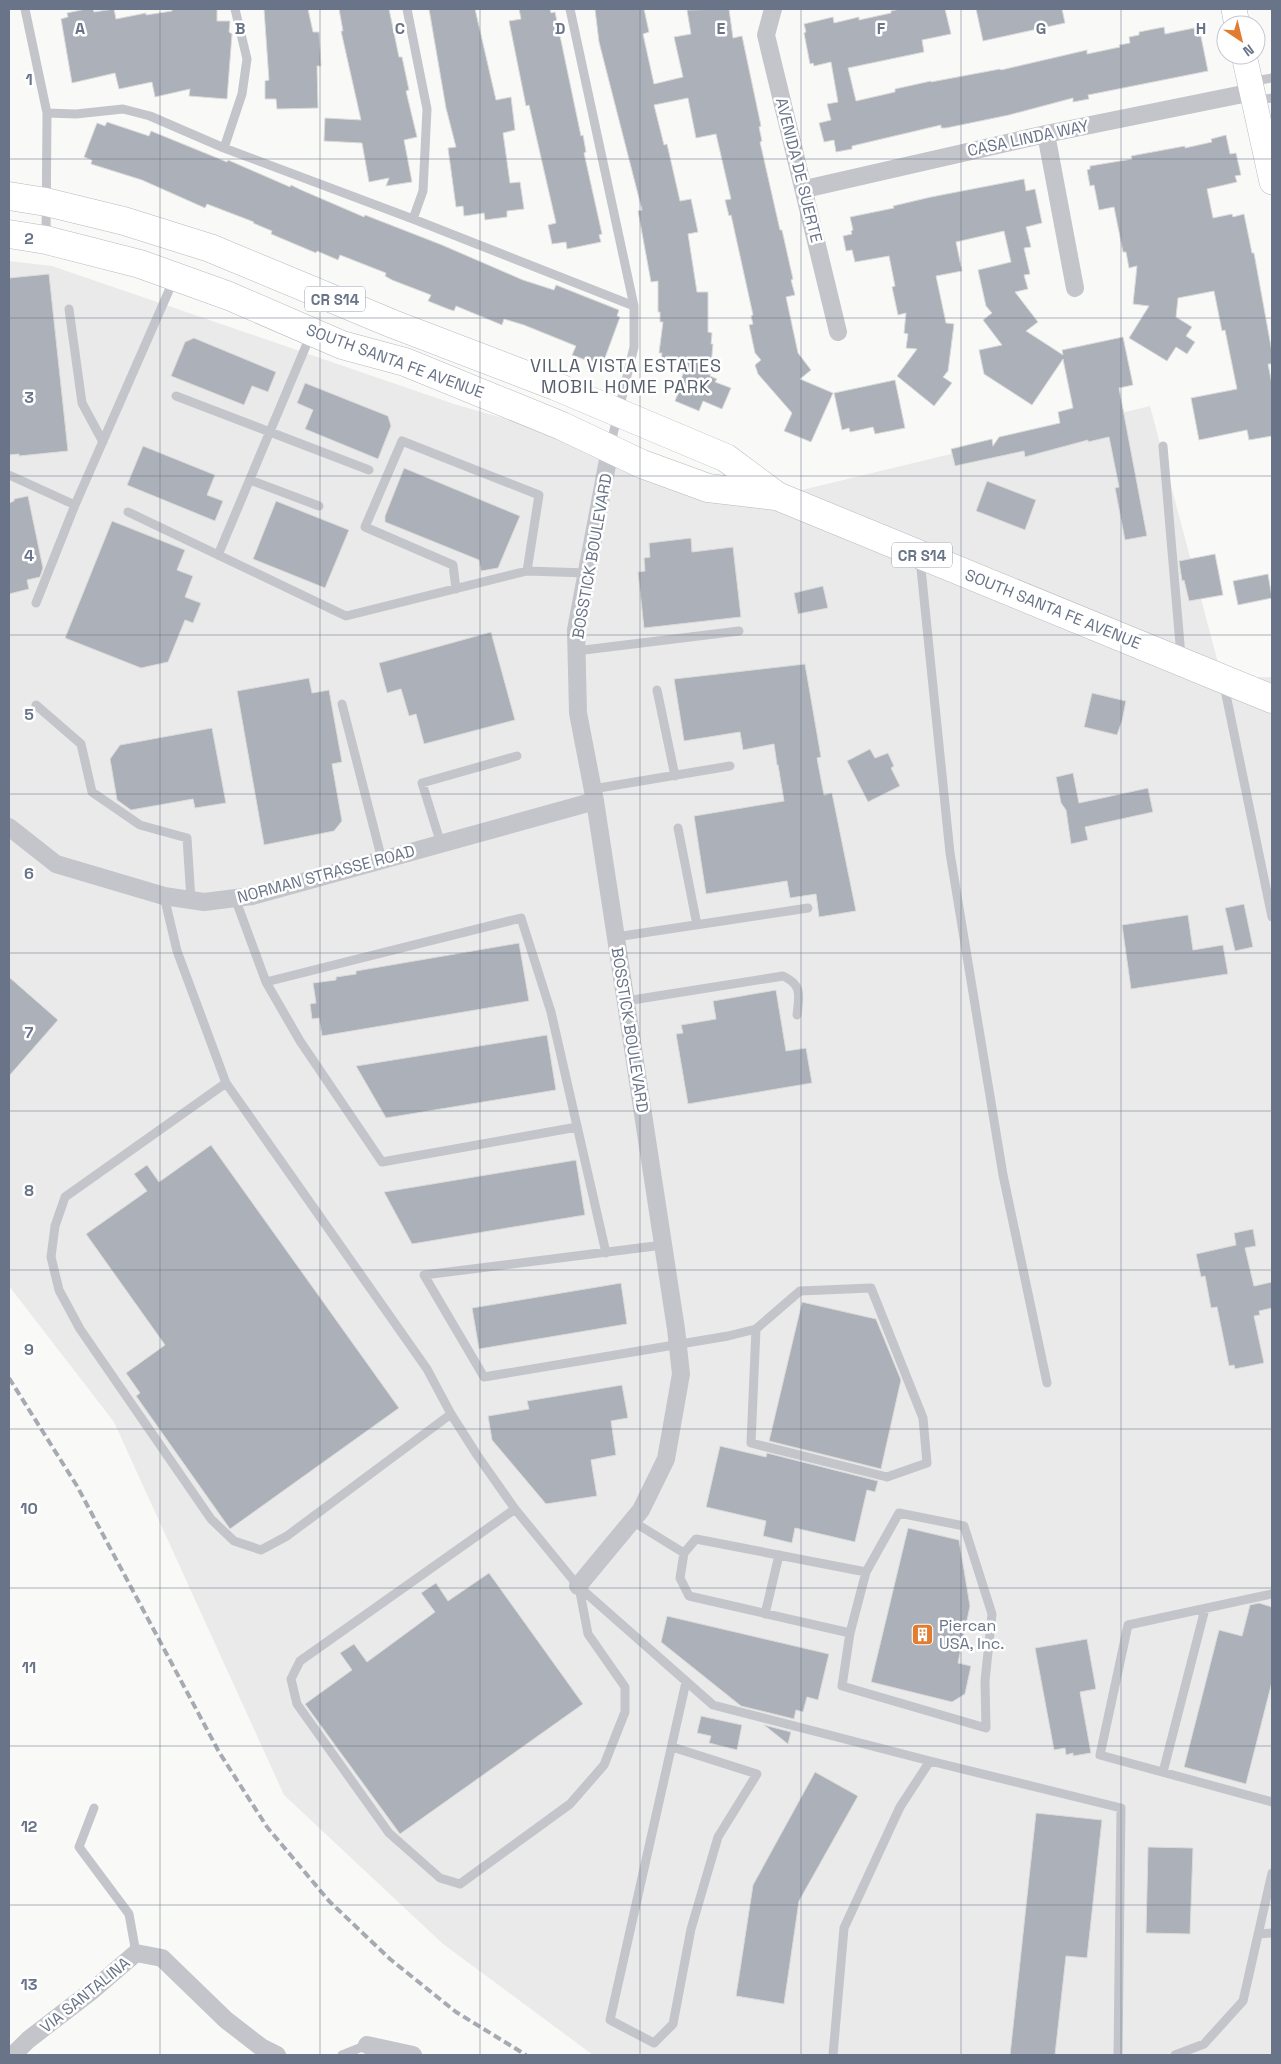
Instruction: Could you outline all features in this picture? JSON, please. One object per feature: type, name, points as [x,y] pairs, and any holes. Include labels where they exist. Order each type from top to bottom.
[{"type":"main road","name":"SOUTH SANTA FE AVENUE","points":[[9,196],[46,202],[124,221],[210,248],[726,458],[777,496],[1268,696]]},
{"type":"main road","name":"SOUTH SANTA FE AVENUE","points":[[9,234],[46,240],[140,264],[229,296],[342,345],[405,362],[562,426],[642,464],[708,488],[777,496]]},
{"type":"street","name":"AVENIDA DE SUERTE","points":[[773,9],[766,35],[805,189],[838,332]]},
{"type":"street","points":[[1249,65],[1260,90],[1272,182]]},
{"type":"street","name":"CASA LINDA WAY","points":[[805,189],[1046,134],[1260,90]]},
{"type":"street","points":[[1046,134],[1075,288]]},
{"type":"street","name":"BOSSTICK BOULEVARD","points":[[578,1586],[641,1510],[666,1459],[681,1374],[594,795],[578,713],[576,630],[610,449]]},
{"type":"street","name":"NORMAN STRASSE ROAD","points":[[9,827],[56,864],[164,896],[204,902],[252,896],[441,844],[594,795]]},
{"type":"street","name":"VIA SANTALINA","points":[[13,2055],[28,2040],[93,1990],[136,1953],[162,1958],[226,2020],[261,2047],[277,2055]]},
{"type":"street","points":[[367,2045],[413,2055]]},
{"type":"lane","points":[[25,9],[47,113],[46,240]]},
{"type":"lane","points":[[224,148],[242,94],[247,58],[235,9]]},
{"type":"lane","points":[[407,9],[427,109],[423,191],[414,219]]},
{"type":"lane","points":[[570,9],[634,306],[634,347],[610,449]]},
{"type":"lane","points":[[47,113],[76,114],[123,109],[150,116],[224,148],[414,219],[634,306]]},
{"type":"lane","points":[[36,603],[75,505],[175,277]]},
{"type":"lane","points":[[69,309],[82,403],[103,442]]},
{"type":"lane","points":[[218,555],[312,332]]},
{"type":"lane","points":[[176,396],[271,430],[369,470]]},
{"type":"lane","points":[[456,589],[453,565],[365,527],[402,441],[539,495],[527,571]]},
{"type":"lane","points":[[1163,446],[1181,662]]},
{"type":"lane","points":[[9,476],[75,505]]},
{"type":"lane","points":[[250,480],[319,506]]},
{"type":"lane","points":[[128,512],[346,616],[527,571],[587,573]]},
{"type":"lane","points":[[920,555],[950,853],[1003,1175],[1047,1383]]},
{"type":"lane","points":[[576,651],[738,631]]},
{"type":"lane","points":[[1222,678],[1272,917]]},
{"type":"lane","points":[[656,690],[675,776]]},
{"type":"lane","points":[[342,704],[382,860]]},
{"type":"lane","points":[[36,706],[81,744],[92,792],[140,826],[187,838],[190,900]]},
{"type":"lane","points":[[441,844],[422,783],[517,756]]},
{"type":"lane","points":[[594,795],[675,776],[730,766]]},
{"type":"lane","points":[[678,828],[698,925]]},
{"type":"lane","points":[[164,896],[177,951],[226,1083],[427,1369],[451,1414],[515,1509],[578,1586],[713,1705],[1121,1808],[1118,2055]]},
{"type":"lane","points":[[235,898],[266,982],[300,1041],[382,1162],[577,1127]]},
{"type":"lane","points":[[616,938],[808,908]]},
{"type":"lane","points":[[266,982],[520,918],[551,1012],[606,1252]]},
{"type":"lane","points":[[626,1001],[783,976],[793,981],[799,990],[797,1016]]},
{"type":"lane","points":[[226,1083],[65,1198],[55,1226],[51,1257],[59,1290],[80,1329],[211,1519],[234,1541],[261,1550],[287,1536],[451,1414]]},
{"type":"lane","points":[[663,1246],[424,1275],[484,1377],[728,1336],[756,1329],[800,1292],[871,1288],[923,1418],[927,1463],[887,1477],[750,1443],[756,1329]]},
{"type":"lane","points":[[515,1509],[300,1661],[291,1679],[297,1704],[389,1833],[440,1878],[460,1884],[570,1804],[604,1765],[625,1712],[625,1687],[588,1634],[578,1586]]},
{"type":"lane","points":[[899,1512],[964,1526],[992,1614],[985,1681],[986,1728],[842,1686],[850,1633],[866,1572],[899,1512]]},
{"type":"lane","points":[[632,1521],[684,1553]]},
{"type":"lane","points":[[850,1633],[689,1596],[680,1578],[684,1553],[696,1538],[866,1572]]},
{"type":"lane","points":[[765,1614],[779,1555]]},
{"type":"lane","points":[[1272,1594],[1128,1625],[1100,1755],[1272,1802]]},
{"type":"lane","points":[[1163,1772],[1205,1609]]},
{"type":"lane","points":[[672,1747],[757,1774],[718,1837],[691,1929],[673,2024],[654,2043],[610,2020],[686,1682]]},
{"type":"lane","points":[[833,2055],[844,1928],[900,1807],[930,1761]]},
{"type":"lane","points":[[94,1808],[79,1847],[129,1914],[136,1953]]},
{"type":"lane","points":[[1175,2055],[1204,2044],[1243,2001],[1272,1873]]},
{"type":"lane","points":[[1258,1934],[1272,1933]]},
{"type":"lane","points":[[342,2055],[367,2045]]},
{"type":"shaded area","points":[[9,261],[52,266],[454,404],[777,496],[1150,406],[1222,678],[1272,677],[1272,2055],[593,2055],[443,1944],[284,1795],[114,1422],[9,1286]]},
{"type":"building","points":[[93,9],[94,12],[114,9],[116,19],[146,13],[146,15],[172,11],[172,9],[217,9],[217,21],[230,21],[229,32],[232,34],[227,99],[189,96],[190,89],[155,97],[152,82],[119,89],[115,73],[72,83],[61,19],[68,17],[67,13]]},
{"type":"building","points":[[264,9],[308,9],[313,32],[319,32],[321,66],[317,66],[318,108],[277,109],[276,99],[265,99],[265,81],[269,80]]},
{"type":"building","points":[[339,9],[389,9],[399,57],[402,57],[409,90],[406,91],[417,137],[404,140],[412,182],[386,186],[389,178],[369,182],[362,143],[324,141],[325,118],[361,120],[341,31],[343,31]]},
{"type":"building","points":[[429,9],[475,9],[496,100],[511,97],[515,130],[503,133],[510,183],[520,182],[524,209],[507,211],[507,217],[485,220],[484,213],[464,216],[463,206],[456,207],[448,148],[456,147],[446,108]]},
{"type":"building","points":[[519,9],[550,9],[551,13],[555,12],[581,136],[583,135],[586,152],[584,153],[602,234],[599,235],[601,242],[567,249],[566,242],[552,244],[548,225],[556,223],[529,105],[526,106],[509,21],[521,19]]},
{"type":"building","points":[[595,9],[644,9],[649,32],[643,34],[654,84],[683,77],[674,37],[691,34],[687,10],[729,9],[733,38],[742,36],[761,126],[759,127],[762,141],[760,142],[793,279],[791,280],[795,295],[786,297],[798,353],[811,370],[800,379],[833,393],[811,442],[784,431],[792,413],[758,374],[755,365],[761,360],[755,353],[749,325],[753,324],[751,316],[753,315],[731,215],[729,216],[725,200],[731,199],[716,134],[696,138],[688,98],[654,105],[664,145],[667,144],[680,201],[691,199],[698,232],[688,234],[697,292],[708,292],[708,332],[712,333],[711,344],[713,344],[710,376],[717,379],[715,382],[731,388],[722,409],[703,401],[699,411],[675,401],[678,393],[676,392],[687,364],[661,361],[662,353],[659,353],[663,322],[660,322],[660,312],[658,312],[658,281],[651,282],[638,211],[642,210],[599,42]]},
{"type":"building","points":[[900,9],[945,9],[951,34],[922,40],[924,52],[848,68],[856,101],[895,92],[895,89],[931,81],[1001,70],[1087,50],[1087,54],[1120,47],[1119,45],[1130,43],[1129,37],[1139,35],[1139,32],[1164,27],[1165,34],[1199,27],[1208,71],[1088,95],[1089,99],[1073,102],[1073,98],[1009,115],[946,128],[941,128],[941,125],[852,146],[852,149],[836,152],[834,140],[824,142],[819,123],[831,120],[827,104],[838,102],[831,62],[814,66],[813,63],[810,64],[804,24],[833,17],[834,23],[859,17],[859,20],[891,13],[891,11]]},
{"type":"building","points":[[976,9],[1062,9],[1065,23],[983,41]]},
{"type":"building","points":[[107,122],[149,136],[151,131],[227,162],[228,160],[290,187],[291,185],[364,217],[365,215],[442,245],[523,280],[554,290],[556,285],[619,310],[617,316],[620,317],[602,366],[572,355],[576,346],[524,325],[504,319],[502,325],[456,306],[454,311],[448,309],[428,301],[431,295],[392,280],[385,276],[386,273],[340,255],[338,260],[317,251],[316,253],[271,234],[272,231],[254,222],[207,204],[205,208],[142,180],[91,164],[92,160],[84,157],[97,123],[105,126]]},
{"type":"building","points":[[1226,135],[1230,154],[1236,153],[1241,175],[1235,176],[1237,182],[1207,189],[1213,218],[1232,214],[1233,217],[1244,214],[1252,253],[1254,253],[1272,352],[1272,364],[1268,364],[1272,384],[1272,436],[1249,440],[1247,430],[1199,440],[1191,398],[1237,389],[1225,330],[1222,331],[1214,291],[1178,298],[1176,317],[1192,327],[1186,336],[1195,342],[1187,354],[1176,347],[1167,361],[1129,338],[1149,306],[1133,304],[1137,266],[1129,268],[1126,252],[1123,252],[1114,207],[1099,210],[1094,185],[1090,186],[1087,170],[1090,169],[1090,166],[1132,159],[1131,156],[1212,142],[1211,139]]},
{"type":"building","points":[[1024,179],[1026,191],[1035,189],[1042,223],[1026,227],[1031,247],[1024,248],[1030,274],[1024,275],[1028,289],[1015,292],[1038,322],[1026,331],[1063,355],[1062,350],[1123,337],[1133,385],[1119,388],[1147,536],[1125,540],[1115,488],[1119,487],[1109,437],[1088,442],[1088,440],[1025,457],[1024,451],[955,466],[951,449],[992,439],[993,446],[999,437],[1060,423],[1058,412],[1073,408],[1063,359],[1032,405],[984,374],[979,350],[1002,345],[983,320],[992,313],[986,306],[978,270],[1011,262],[1004,231],[956,242],[962,271],[936,276],[946,323],[954,324],[948,371],[943,377],[952,383],[934,406],[897,376],[917,349],[906,348],[908,334],[904,333],[906,313],[898,315],[892,287],[895,286],[889,256],[855,262],[852,250],[846,251],[843,236],[852,234],[850,217],[894,208],[893,206],[931,197]]},
{"type":"building","points":[[49,274],[68,451],[19,456],[19,454],[9,455],[9,278]]},
{"type":"building","points":[[194,338],[276,372],[268,392],[252,386],[244,405],[171,376],[185,342]]},
{"type":"building","points":[[895,380],[905,428],[875,434],[873,427],[850,432],[849,428],[842,430],[834,393]]},
{"type":"building","points":[[305,383],[388,416],[391,426],[378,459],[305,429],[313,410],[297,403]]},
{"type":"building","points":[[143,446],[215,475],[207,495],[223,501],[215,521],[127,485]]},
{"type":"building","points":[[404,468],[520,516],[498,568],[481,571],[479,560],[385,522],[385,516]]},
{"type":"building","points":[[987,481],[1036,500],[1025,530],[976,511]]},
{"type":"building","points":[[28,496],[43,568],[40,577],[27,580],[29,589],[9,594],[9,503],[14,501],[14,499]]},
{"type":"building","points":[[276,501],[349,530],[325,588],[253,559]]},
{"type":"building","points":[[112,521],[185,550],[177,570],[193,576],[185,597],[201,603],[193,623],[185,620],[168,662],[141,668],[65,638]]},
{"type":"building","points":[[691,538],[692,552],[733,547],[741,617],[644,628],[638,572],[645,571],[644,558],[650,557],[649,543]]},
{"type":"building","points":[[1215,554],[1223,595],[1189,601],[1184,580],[1182,581],[1179,561]]},
{"type":"building","points":[[1268,574],[1272,598],[1238,605],[1233,581]]},
{"type":"building","points":[[823,586],[828,608],[798,614],[794,593]]},
{"type":"building","points":[[491,632],[515,720],[424,744],[416,714],[409,716],[401,689],[387,693],[379,663]]},
{"type":"building","points":[[805,664],[821,757],[817,758],[824,795],[832,793],[856,911],[819,917],[816,894],[790,898],[787,881],[706,894],[694,816],[784,801],[774,744],[743,750],[740,732],[684,741],[674,679]]},
{"type":"building","points":[[309,678],[312,693],[329,690],[342,762],[332,764],[342,821],[334,831],[264,845],[237,691]]},
{"type":"building","points":[[1092,693],[1126,701],[1117,735],[1084,727]]},
{"type":"building","points":[[212,728],[226,803],[195,808],[193,799],[131,810],[117,800],[110,759],[120,745]]},
{"type":"building","points":[[870,749],[875,758],[888,753],[894,766],[891,768],[900,786],[868,802],[847,761]]},
{"type":"building","points":[[1073,773],[1079,803],[1148,788],[1153,812],[1085,827],[1088,840],[1071,844],[1066,810],[1061,803],[1056,777]]},
{"type":"building","points":[[1244,904],[1253,947],[1235,951],[1225,908]]},
{"type":"building","points":[[1188,915],[1193,950],[1223,945],[1228,974],[1131,989],[1122,925]]},
{"type":"building","points":[[519,943],[529,1001],[322,1036],[319,1018],[312,1019],[310,1004],[316,1003],[313,983],[336,980],[336,977],[356,974],[356,971]]},
{"type":"building","points":[[9,977],[58,1020],[9,1076]]},
{"type":"building","points":[[776,990],[786,1051],[806,1048],[812,1083],[688,1104],[676,1034],[683,1033],[681,1025],[716,1019],[713,1001]]},
{"type":"building","points":[[547,1035],[556,1090],[386,1118],[356,1066]]},
{"type":"building","points":[[211,1145],[399,1408],[230,1529],[136,1396],[140,1393],[126,1373],[165,1345],[86,1234],[147,1191],[134,1174],[147,1165],[159,1182]]},
{"type":"building","points":[[576,1160],[585,1215],[412,1244],[384,1192]]},
{"type":"building","points":[[1253,1229],[1256,1246],[1245,1248],[1254,1286],[1272,1282],[1272,1308],[1259,1311],[1260,1315],[1254,1316],[1264,1363],[1235,1369],[1234,1365],[1229,1366],[1217,1307],[1211,1308],[1205,1276],[1201,1277],[1196,1254],[1236,1245],[1234,1233]]},
{"type":"building","points":[[621,1283],[627,1324],[479,1349],[472,1308]]},
{"type":"building","points":[[802,1302],[876,1319],[901,1380],[881,1469],[769,1441]]},
{"type":"building","points":[[622,1385],[628,1418],[611,1421],[616,1455],[591,1460],[597,1496],[546,1504],[492,1440],[488,1416],[529,1409],[527,1401]]},
{"type":"building","points":[[720,1446],[766,1457],[767,1453],[878,1481],[875,1492],[867,1490],[855,1542],[795,1528],[792,1543],[763,1536],[766,1521],[706,1507]]},
{"type":"building","name":"Piercan USA, Inc.","points":[[908,1528],[959,1540],[970,1606],[958,1663],[971,1666],[965,1694],[952,1702],[871,1682]]},
{"type":"building","points":[[489,1573],[583,1704],[400,1834],[305,1704],[352,1670],[340,1653],[354,1644],[367,1662],[435,1612],[421,1593],[436,1583],[448,1601]]},
{"type":"building","points":[[1259,1603],[1272,1607],[1272,1682],[1246,1784],[1184,1767],[1219,1630],[1242,1636],[1250,1605]]},
{"type":"building","points":[[667,1616],[829,1654],[818,1700],[807,1697],[803,1712],[796,1710],[794,1719],[741,1706],[661,1642]]},
{"type":"building","points":[[1087,1639],[1096,1689],[1080,1692],[1091,1753],[1073,1756],[1073,1753],[1066,1755],[1065,1748],[1054,1750],[1035,1648]]},
{"type":"building","points":[[701,1716],[742,1725],[737,1750],[709,1743],[711,1736],[697,1733]]},
{"type":"building","points":[[764,1725],[791,1732],[788,1744]]},
{"type":"building","points":[[815,1772],[858,1796],[799,1901],[784,2004],[736,1996],[753,1885]]},
{"type":"building","points":[[1036,1813],[1102,1820],[1087,1958],[1066,1956],[1055,2055],[1010,2055]]},
{"type":"building","points":[[1148,1847],[1193,1848],[1190,1934],[1146,1933]]},
{"type":"railway","points":[[9,1378],[77,1486],[219,1752],[267,1827],[329,1901],[390,1959],[456,2012],[526,2055]]},
{"type":"place","name":"Piercan USA, Inc.","points":[[923,1634]]},
{"type":"district","name":"VILLA VISTA ESTATES MOBIL HOME PARK","points":[[626,375]]}]
